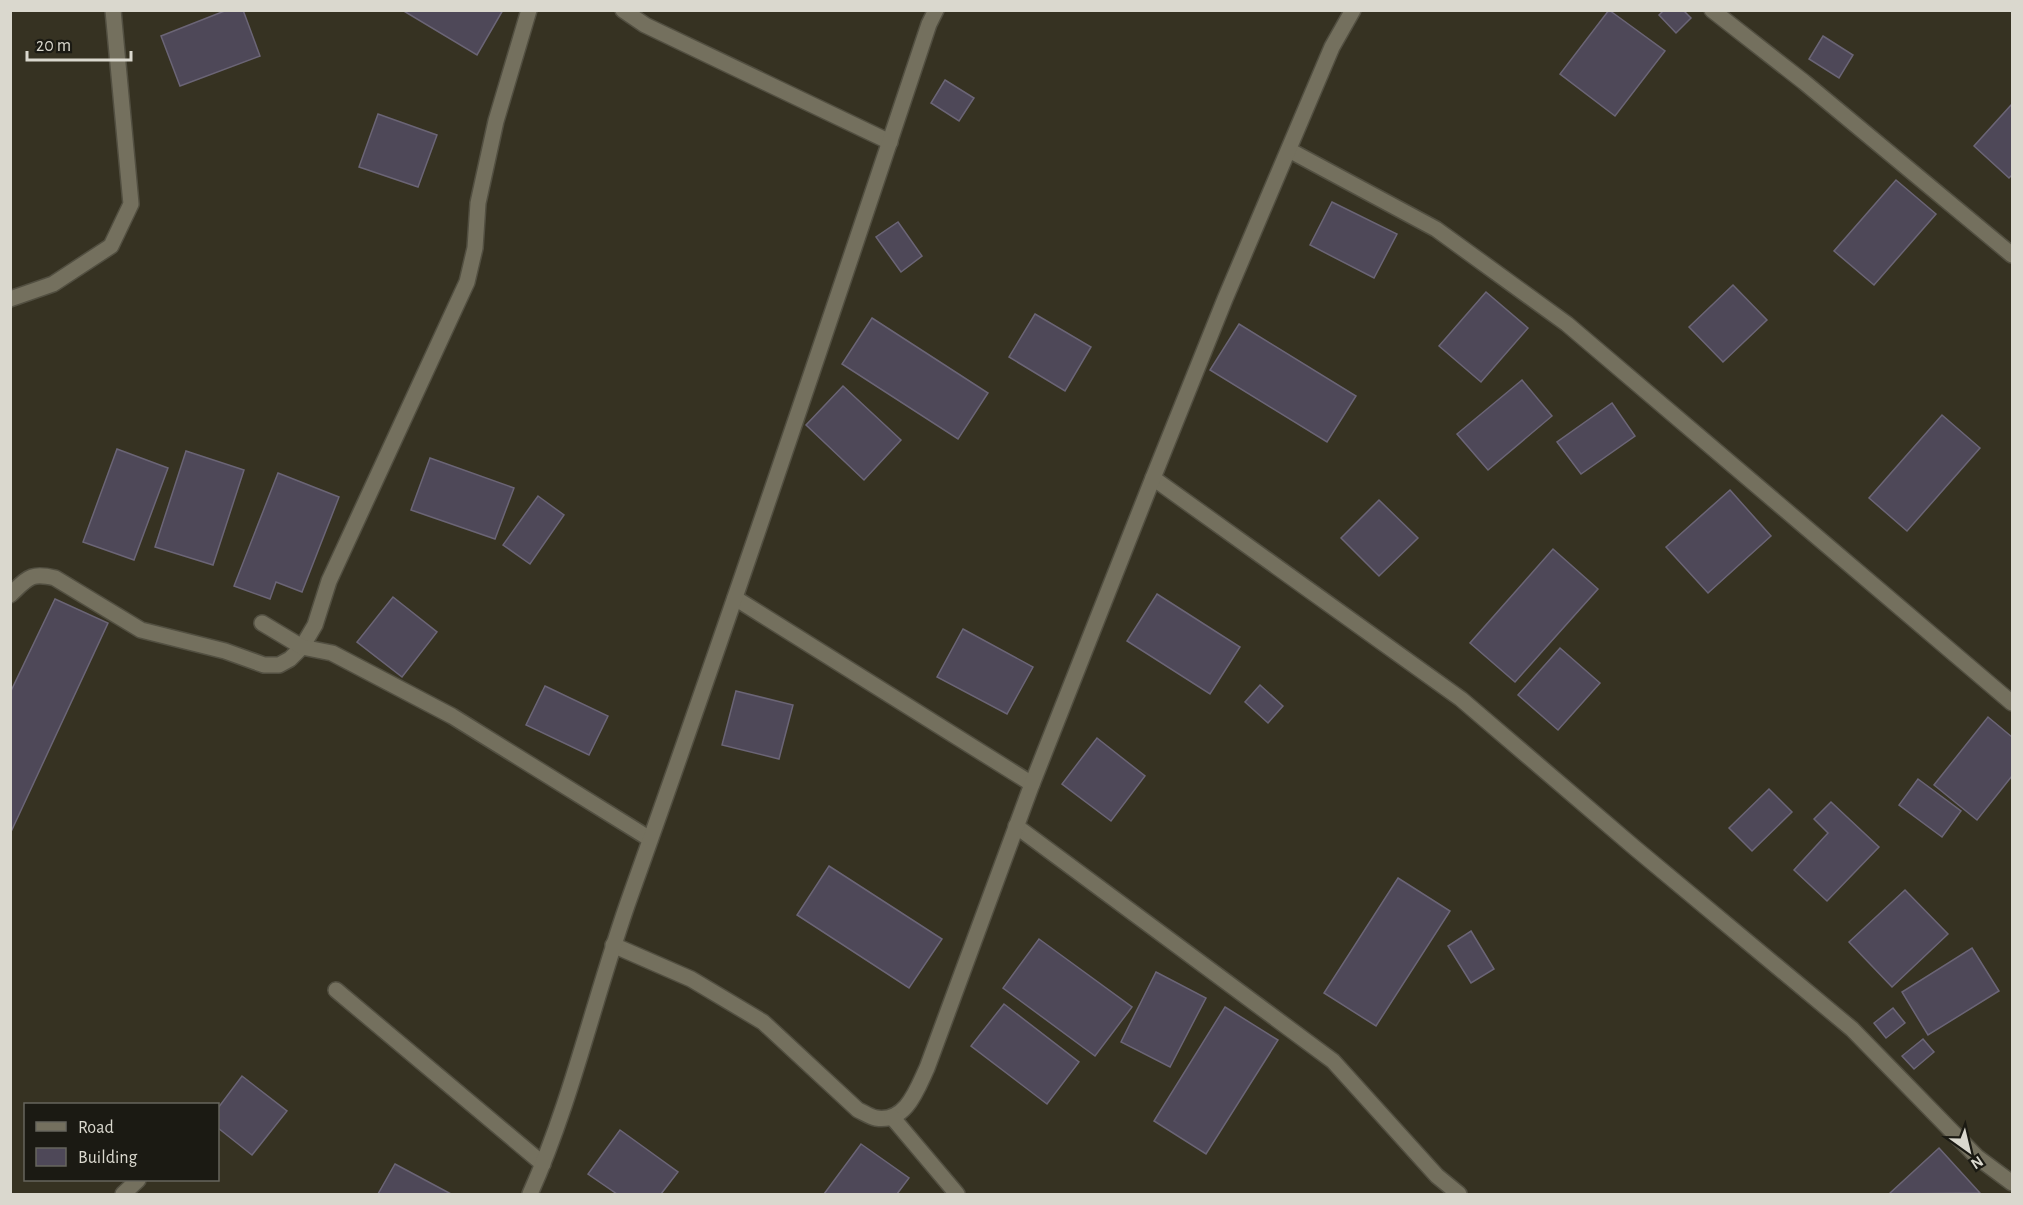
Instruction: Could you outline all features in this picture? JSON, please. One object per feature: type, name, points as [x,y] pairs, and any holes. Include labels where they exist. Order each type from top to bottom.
[{"type":"street","points":[[10,299],[53,284],[111,246],[131,204],[112,10]]},
{"type":"street","points":[[10,595],[28,578],[40,574],[55,578],[141,630],[225,651],[264,665],[279,665],[290,659],[302,647],[315,625],[334,570],[467,282],[475,248],[478,203],[496,121],[529,10]]},
{"type":"street","points":[[623,10],[645,25],[890,142]]},
{"type":"street","points":[[530,1194],[568,1092],[613,945],[735,598],[928,24],[936,10]]},
{"type":"street","points":[[613,945],[691,979],[762,1022],[858,1110],[876,1118],[892,1117],[909,1105],[927,1068],[1032,784],[1153,478],[1332,47],[1353,10]]},
{"type":"street","points":[[1712,10],[1804,82],[2013,255]]},
{"type":"street","points":[[1289,150],[1436,229],[1567,324],[2013,703]]},
{"type":"street","points":[[1153,478],[1461,699],[1852,1029],[1977,1157],[2013,1182]]},
{"type":"street","points":[[735,598],[1032,784]]},
{"type":"street","points":[[262,623],[302,647],[332,653],[452,716],[651,839]]},
{"type":"street","points":[[1016,826],[1333,1061],[1437,1176],[1459,1194]]},
{"type":"street","points":[[336,990],[543,1164]]},
{"type":"street","points":[[892,1117],[957,1194]]},
{"type":"street","points":[[123,1194],[136,1181]]},
{"type":"building","points":[[227,10],[243,10],[260,56],[180,86],[161,36]]},
{"type":"building","points":[[402,10],[503,10],[477,55]]},
{"type":"building","points":[[1609,10],[1665,51],[1615,116],[1560,74]]},
{"type":"building","points":[[1664,10],[1683,10],[1691,18],[1676,33],[1659,15]]},
{"type":"building","points":[[1823,36],[1853,55],[1839,78],[1809,59]]},
{"type":"building","points":[[945,80],[974,98],[959,121],[931,103]]},
{"type":"building","points":[[2012,104],[2012,175],[2009,178],[1974,146]]},
{"type":"building","points":[[378,114],[437,135],[418,187],[359,167]]},
{"type":"building","points":[[1896,180],[1936,214],[1874,285],[1834,251]]},
{"type":"building","points":[[1332,202],[1397,234],[1374,278],[1310,245]]},
{"type":"building","points":[[898,222],[922,256],[901,272],[876,237]]},
{"type":"building","points":[[1733,285],[1767,320],[1723,362],[1689,327]]},
{"type":"building","points":[[1486,292],[1528,328],[1481,382],[1439,346]]},
{"type":"building","points":[[1035,314],[1091,347],[1065,391],[1009,357]]},
{"type":"building","points":[[872,318],[988,393],[958,439],[842,364]]},
{"type":"building","points":[[1239,324],[1356,396],[1327,442],[1210,370]]},
{"type":"building","points":[[1522,380],[1552,416],[1488,470],[1457,434]]},
{"type":"building","points":[[843,386],[901,440],[864,480],[806,425]]},
{"type":"building","points":[[1612,403],[1635,436],[1581,474],[1557,442]]},
{"type":"building","points":[[1942,415],[1980,448],[1907,531],[1869,498]]},
{"type":"building","points":[[117,449],[168,468],[134,560],[83,542]]},
{"type":"building","points":[[186,451],[244,470],[213,565],[155,547]]},
{"type":"building","points":[[430,458],[514,488],[495,539],[411,510]]},
{"type":"building","points":[[278,473],[339,497],[302,592],[276,582],[270,599],[234,586]]},
{"type":"building","points":[[1730,490],[1771,536],[1708,593],[1666,547]]},
{"type":"building","points":[[538,496],[564,515],[530,564],[503,545]]},
{"type":"building","points":[[1379,500],[1418,538],[1379,576],[1341,538]]},
{"type":"building","points":[[1553,549],[1598,589],[1515,682],[1470,643]]},
{"type":"building","points":[[1157,594],[1240,647],[1210,694],[1127,641]]},
{"type":"building","points":[[393,597],[437,632],[402,677],[357,642]]},
{"type":"building","points":[[55,599],[108,623],[10,834],[10,693]]},
{"type":"building","points":[[963,629],[1033,667],[1007,714],[937,677]]},
{"type":"building","points":[[1560,648],[1600,683],[1558,730],[1518,695]]},
{"type":"building","points":[[1260,685],[1283,706],[1268,723],[1245,702]]},
{"type":"building","points":[[545,686],[608,716],[589,755],[526,725]]},
{"type":"building","points":[[736,691],[793,705],[779,759],[722,745]]},
{"type":"building","points":[[1988,717],[2012,737],[2012,776],[1977,820],[1934,785]]},
{"type":"building","points":[[1097,738],[1145,776],[1111,821],[1062,784]]},
{"type":"building","points":[[1918,779],[1961,811],[1942,837],[1899,805]]},
{"type":"building","points":[[1769,789],[1792,812],[1752,851],[1729,828]]},
{"type":"building","points":[[1831,802],[1879,847],[1827,901],[1794,870],[1828,833],[1814,819]]},
{"type":"building","points":[[829,866],[942,939],[909,988],[797,915]]},
{"type":"building","points":[[1398,878],[1450,911],[1376,1026],[1324,993]]},
{"type":"building","points":[[1905,890],[1948,934],[1892,987],[1849,942]]},
{"type":"building","points":[[1471,931],[1494,969],[1471,983],[1448,946]]},
{"type":"building","points":[[1039,939],[1132,1007],[1095,1056],[1003,988]]},
{"type":"building","points":[[1972,948],[1999,991],[1928,1035],[1902,992]]},
{"type":"building","points":[[1156,972],[1206,998],[1170,1067],[1121,1042]]},
{"type":"building","points":[[1004,1004],[1079,1062],[1047,1104],[971,1046]]},
{"type":"building","points":[[1225,1007],[1278,1040],[1206,1154],[1154,1121]]},
{"type":"building","points":[[1893,1008],[1905,1023],[1886,1038],[1874,1023]]},
{"type":"building","points":[[1923,1039],[1934,1052],[1914,1069],[1902,1056]]},
{"type":"building","points":[[242,1076],[287,1111],[252,1155],[219,1129],[219,1107]]},
{"type":"building","points":[[620,1130],[678,1172],[661,1194],[617,1194],[588,1174]]},
{"type":"building","points":[[861,1144],[909,1178],[897,1194],[824,1194]]},
{"type":"building","points":[[1939,1148],[1980,1193],[1889,1194]]},
{"type":"building","points":[[395,1164],[451,1194],[378,1194]]}]
